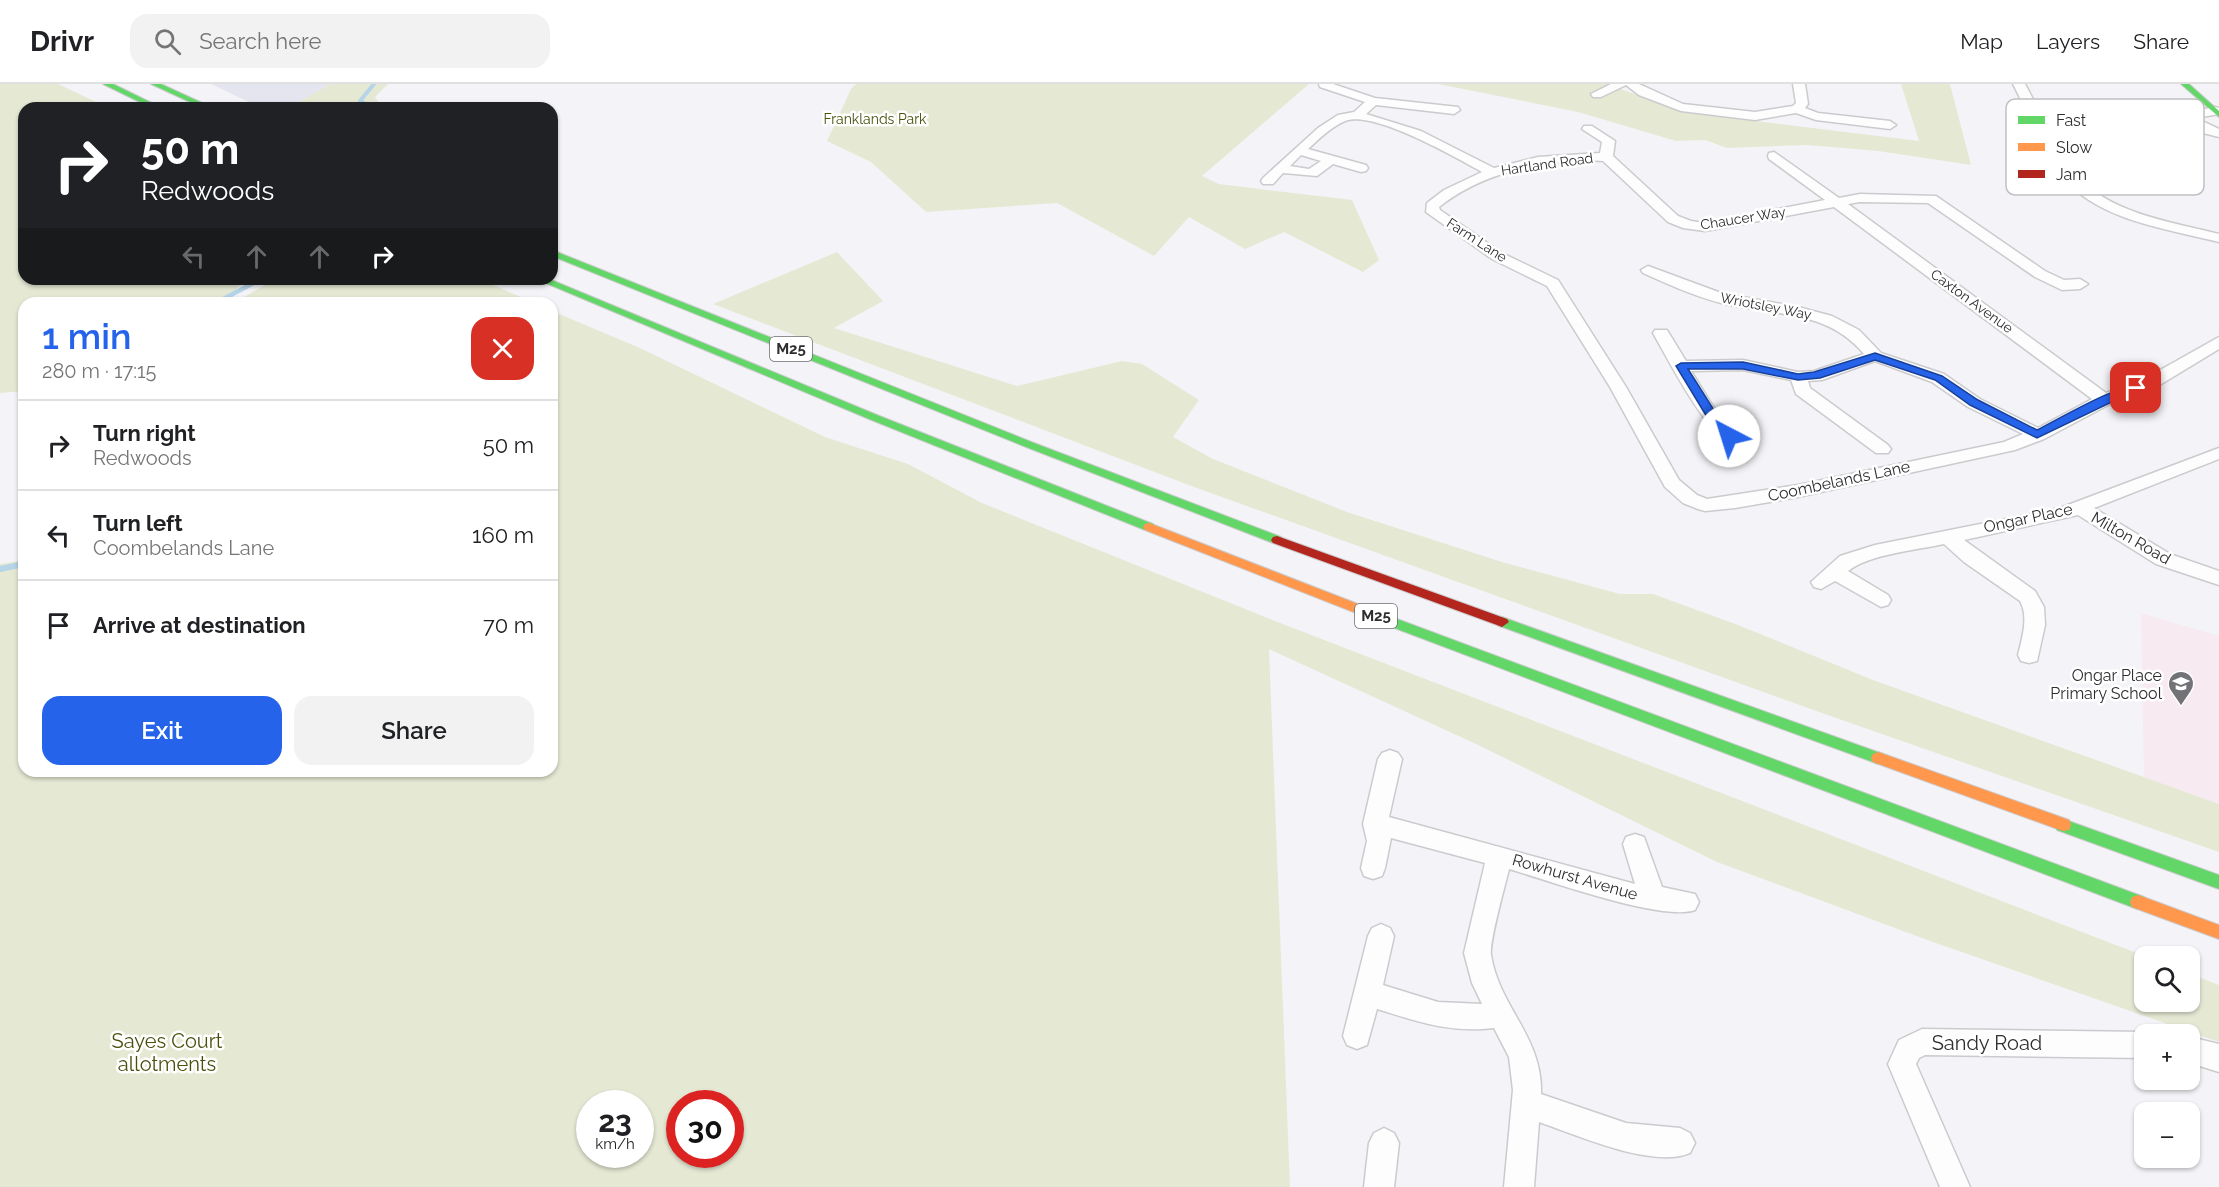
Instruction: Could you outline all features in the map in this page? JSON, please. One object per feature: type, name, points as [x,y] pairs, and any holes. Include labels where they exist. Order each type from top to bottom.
[{"type":"main road","points":[[107,84],[145,102]]},
{"type":"main road","points":[[155,84],[196,102]]},
{"type":"main road","points":[[2185,84],[2202,99]]},
{"type":"main road","points":[[2204,101],[2217,113]]},
{"type":"main road","name":"M25","points":[[558,255],[1030,445],[1271,538],[2219,882]]},
{"type":"main road","name":"M25","points":[[556,285],[862,412],[1283,581],[2219,932]]},
{"type":"street","points":[[1597,94],[1621,84]]},
{"type":"street","points":[[1631,84],[1643,92],[1681,107],[1755,116],[1797,109],[1816,116],[1890,125]]},
{"type":"street","points":[[1797,109],[1802,104],[1799,84]]},
{"type":"street","points":[[2019,84],[2027,99]]},
{"type":"street","points":[[1324,85],[1373,101],[1454,110]]},
{"type":"street","points":[[1358,115],[1373,101]]},
{"type":"street","points":[[1268,181],[1284,163],[1343,118],[1358,115],[1434,140],[1492,172]]},
{"type":"street","points":[[2204,128],[2219,133]]},
{"type":"street","name":"Chaucer Way","points":[[1588,129],[1609,141],[1606,157],[1673,219],[1688,225],[1705,227],[1860,198],[1931,199],[2040,274],[2062,285],[2080,284]]},
{"type":"street","points":[[1300,151],[1361,168]]},
{"type":"street","points":[[1774,156],[1838,203]]},
{"type":"street","name":"Hartland Road","points":[[1433,212],[1432,207],[1450,192],[1492,172],[1520,165],[1563,159],[1606,157]]},
{"type":"street","points":[[1280,169],[1312,173],[1330,160]]},
{"type":"street","points":[[2095,195],[2121,209],[2219,238]]},
{"type":"street","name":"Caxton Avenue","points":[[1838,203],[2104,400]]},
{"type":"street","name":"Farm Lane","points":[[1433,212],[1497,256],[1553,283]]},
{"type":"street","name":"Wriotsley Way","points":[[1648,270],[1691,289],[1738,302],[1815,315],[1833,321],[1854,334],[1875,356]]},
{"type":"street","name":"Coombelands Lane","points":[[1553,283],[1618,387],[1672,483],[1690,499],[1705,505],[1798,491],[1997,449],[2037,435],[2104,400],[2152,382],[2219,342]]},
{"type":"street","points":[[1661,333],[1712,417],[1729,436],[1738,442],[1747,440]]},
{"type":"street","points":[[1681,366],[1743,365],[1798,377],[1816,376],[1875,356],[1938,378],[1974,403],[2037,435]]},
{"type":"street","points":[[1798,377],[1802,390],[1882,449]]},
{"type":"street","name":"Ongar Place","points":[[1881,600],[1827,577],[1847,561],[1875,552],[2064,513],[2219,453]]},
{"type":"street","name":"Milton Road","points":[[2079,507],[2163,559],[2219,578]]},
{"type":"street","points":[[1947,536],[1971,557],[2028,596],[2034,607],[2035,625],[2029,655]]},
{"type":"street","points":[[1373,868],[1379,841],[1375,824],[1390,759]]},
{"type":"street","name":"Rowhurst Avenue","points":[[1375,824],[1499,856],[1630,894],[1686,902]]},
{"type":"street","name":"Rowhurst Avenue","points":[[1635,844],[1652,897]]},
{"type":"street","name":"Rowhurst Avenue","points":[[1499,856],[1478,953],[1485,983],[1523,1055],[1526,1103],[1520,1187]]},
{"type":"street","points":[[1357,1036],[1381,936]]},
{"type":"street","points":[[1368,993],[1438,1015],[1469,1018],[1500,1015]]},
{"type":"street","name":"Sandy Road","points":[[1955,1187],[1902,1064],[1909,1049],[1922,1042],[2134,1045]]},
{"type":"street","points":[[2200,1053],[2219,1058]]},
{"type":"street","points":[[1526,1103],[1626,1138],[1680,1143]]},
{"type":"street","points":[[1379,1187],[1384,1143]]},
{"type":"shaded area","points":[[211,84],[330,84],[299,102],[248,102]]},
{"type":"shaded area","name":"Ongar Place Primary School","points":[[2141,613],[2219,636],[2219,804],[2144,779]]},
{"type":"green space","points":[[0,84],[58,84],[96,102],[18,102],[18,285],[240,285],[232,294],[225,297],[18,297],[18,392],[0,393]]},
{"type":"green space","points":[[330,84],[388,84],[375,97],[378,102],[299,102]]},
{"type":"green space","name":"Franklands Park","points":[[856,84],[1309,84],[1202,176],[1219,184],[1352,200],[1379,260],[1363,272],[1284,232],[1245,249],[1189,217],[1154,256],[1057,203],[926,212],[871,162],[827,141],[851,89]]},
{"type":"green space","points":[[1438,84],[1606,84],[1689,113],[1919,141],[1901,84],[1950,84],[1971,165],[1878,151],[1807,145],[1727,148],[1705,140],[1676,141],[1578,112]]},
{"type":"green space","points":[[837,252],[883,301],[834,328],[1017,386],[1122,361],[1142,364],[1199,400],[1173,437],[1213,459],[1347,512],[1502,562],[1620,594],[1653,594],[1738,625],[1873,680],[2219,804],[2219,852],[1822,713],[1194,487],[713,304]]},
{"type":"green space","points":[[265,285],[493,285],[521,297],[244,297]]},
{"type":"green space","name":"Sayes Court allotments","points":[[558,314],[640,348],[825,437],[908,464],[982,503],[1275,621],[2134,952],[2134,1012],[2200,1012],[2200,978],[2219,985],[2219,1042],[2200,1035],[2200,1024],[2167,1024],[1930,941],[1717,862],[1476,744],[1269,649],[1290,1187],[0,1187],[0,564],[18,561],[18,777],[558,777]]},
{"type":"waterway","points":[[362,102],[360,101],[374,84]]},
{"type":"waterway","points":[[227,297],[250,285]]},
{"type":"waterway","points":[[0,569],[18,565]]},
{"type":"traffic: fast","points":[[107,84],[145,102]]},
{"type":"traffic: fast","points":[[155,84],[196,102]]},
{"type":"traffic: fast","points":[[2185,84],[2201,99]]},
{"type":"traffic: fast","points":[[2204,101],[2219,115]]},
{"type":"traffic: fast","points":[[558,255],[1030,445],[1277,540]]},
{"type":"traffic: fast","points":[[555,285],[873,417],[1149,527]]},
{"type":"traffic: fast","points":[[1389,621],[2138,902]]},
{"type":"traffic: fast","points":[[1502,622],[1878,758]]},
{"type":"traffic: fast","points":[[2063,825],[2219,882]]},
{"type":"traffic: slow","points":[[1149,527],[1389,621]]},
{"type":"traffic: slow","points":[[1878,758],[2063,825]]},
{"type":"traffic: slow","points":[[2138,902],[2219,932]]},
{"type":"traffic: jam","points":[[1277,540],[1502,622]]},
{"type":"place","name":"Ongar Place Primary School","points":[[2181,707]]},
{"type":"route","points":[[1729,436],[1712,417],[1681,366],[1743,365],[1798,377],[1816,376],[1875,356],[1938,378],[1974,403],[2037,435],[2104,400],[2136,388]]}]
